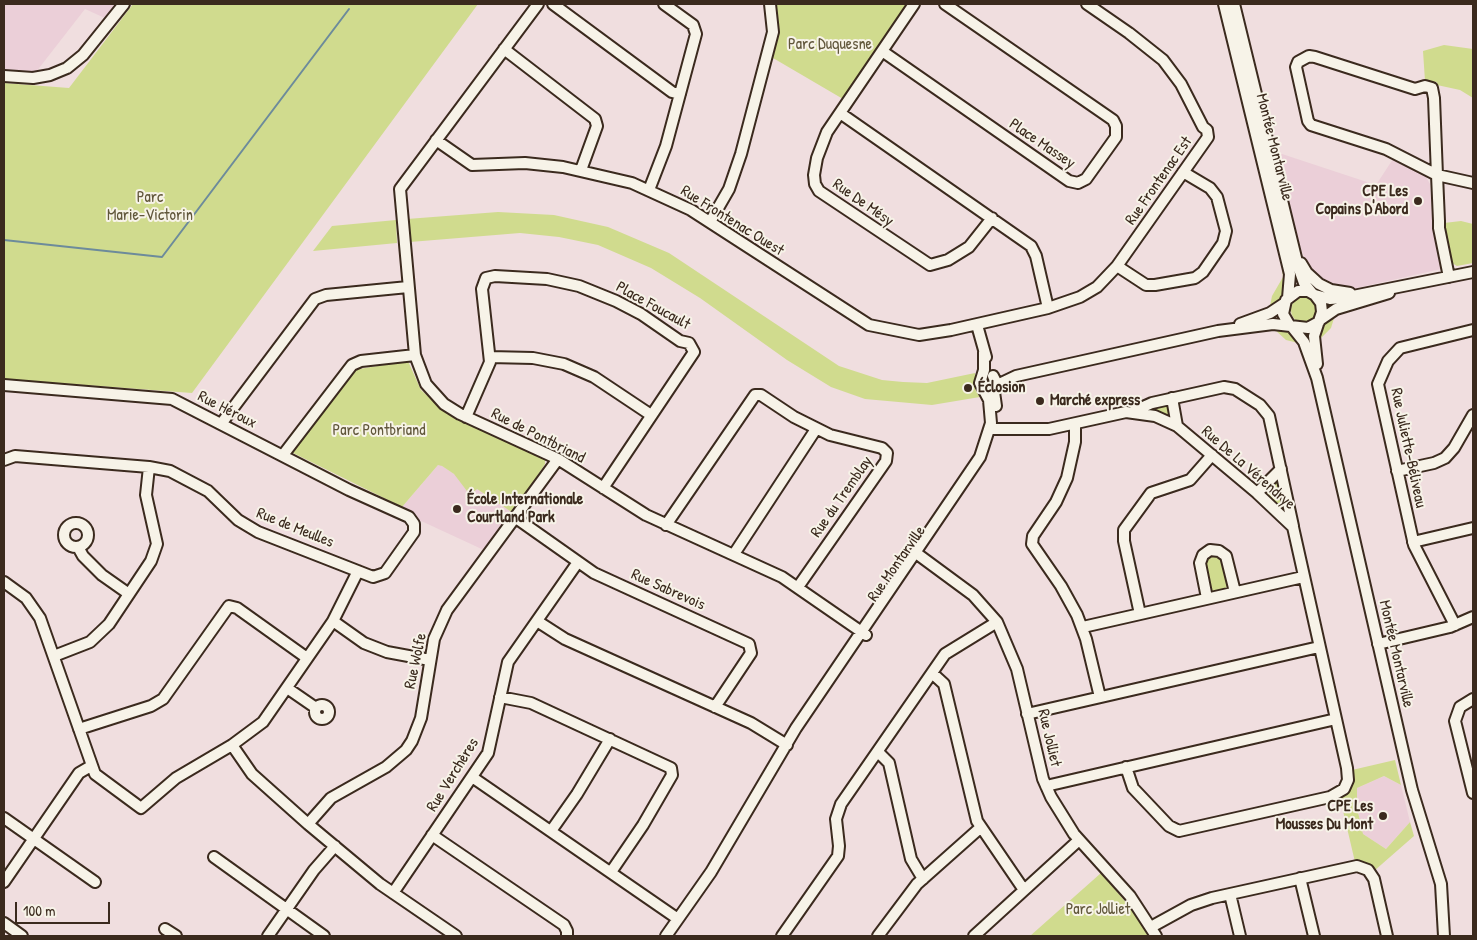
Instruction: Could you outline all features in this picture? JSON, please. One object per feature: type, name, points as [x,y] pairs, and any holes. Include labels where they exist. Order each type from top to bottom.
[{"type":"street","points":[[4,76],[32,78],[50,75],[67,68],[83,55],[124,4]]},
{"type":"street","name":"Rue de Pontbriand","points":[[538,4],[403,183],[400,191],[415,355],[431,392],[444,404],[466,417],[558,458],[635,509],[666,525],[734,554],[798,587],[864,633]]},
{"type":"street","points":[[553,4],[672,92],[680,94]]},
{"type":"street","points":[[649,190],[666,146],[696,30],[691,24],[664,4]]},
{"type":"street","points":[[710,222],[729,189],[744,145],[773,32],[770,4]]},
{"type":"street","name":"Rue De Mésy","points":[[914,4],[826,132],[818,151],[814,178],[819,191],[930,265],[948,260],[969,247],[992,218]]},
{"type":"street","name":"Place Massey","points":[[882,51],[1069,181],[1078,183],[1086,179],[1116,137],[1116,126],[1113,120],[945,4]]},
{"type":"street","name":"Rue Frontenac Est","points":[[977,325],[1048,308],[1090,292],[1106,279],[1208,137],[1207,130],[1202,127],[1181,84],[1163,60],[1130,33],[1087,4]]},
{"type":"street","name":"Montée Montarville","points":[[1224,4],[1290,274],[1286,300]]},
{"type":"street","name":"Montée Montarville","points":[[1234,4],[1302,278],[1314,294]]},
{"type":"street","points":[[504,49],[595,119],[596,126],[581,170]]},
{"type":"street","points":[[1449,277],[1439,228],[1437,175],[1432,88],[1425,86],[1415,89],[1315,56],[1302,58],[1296,67],[1308,121],[1311,125],[1386,149],[1437,175],[1473,183]]},
{"type":"street","points":[[840,113],[992,218],[1034,250],[1048,308]]},
{"type":"street","name":"Rue Frontenac Ouest","points":[[436,140],[472,165],[525,163],[581,170],[649,190],[710,222],[869,325],[919,335],[977,325]]},
{"type":"street","points":[[1116,266],[1146,285],[1195,278],[1203,272],[1223,243],[1226,232],[1217,197],[1210,188],[1184,172]]},
{"type":"street","points":[[1292,240],[1303,267],[1316,282],[1334,291],[1361,293]]},
{"type":"street","points":[[1218,331],[1270,314],[1298,291],[1333,299],[1473,272]]},
{"type":"street","name":"Place Foucault","points":[[466,417],[488,368],[490,358],[482,289],[486,278],[495,276],[520,277],[578,286],[641,314],[680,341],[693,346],[694,356],[651,415],[603,488]]},
{"type":"street","points":[[990,381],[1218,331],[1270,324],[1310,328],[1339,308],[1418,284]]},
{"type":"street","points":[[221,424],[315,299],[326,295],[408,286]]},
{"type":"street","points":[[1314,294],[1322,305],[1320,321]]},
{"type":"street","points":[[1286,300],[1283,314],[1291,327]]},
{"type":"street","name":"Montée Montarville","points":[[1320,321],[1314,336],[1318,378],[1412,790],[1441,884],[1444,936]]},
{"type":"street","name":"Rue Montarville","points":[[666,936],[711,872],[787,745],[800,731],[980,457],[993,429],[989,403],[990,381],[977,325]]},
{"type":"street","name":"Montée Montarville","points":[[1291,327],[1304,340],[1318,378]]},
{"type":"street","name":"Rue Juliette-Béliveau","points":[[1455,625],[1413,542],[1379,391],[1379,379],[1393,354],[1403,347],[1473,330]]},
{"type":"street","points":[[283,455],[352,365],[361,361],[415,355]]},
{"type":"street","points":[[490,358],[533,358],[564,364],[594,377],[651,415]]},
{"type":"street","name":"Rue Héroux","points":[[4,385],[169,398],[409,518],[415,528]]},
{"type":"street","points":[[1132,412],[1140,406],[1227,387],[1245,395],[1262,407],[1268,413],[1293,527]]},
{"type":"street","name":"Rue du Tremblay","points":[[666,525],[753,396],[761,395],[816,429],[851,442],[880,447],[886,452],[887,457],[798,587]]},
{"type":"street","points":[[1172,398],[1177,426]]},
{"type":"street","name":"Rue De La Vérendrye","points":[[993,429],[1034,430],[1132,412],[1156,416],[1177,426],[1257,493],[1293,527],[1348,780],[1343,790],[1330,797],[1179,831],[1169,826],[1133,788],[1126,767]]},
{"type":"street","points":[[1397,472],[1434,463],[1445,458],[1453,450],[1473,415]]},
{"type":"street","points":[[1074,424],[1075,442],[1067,478],[1056,502],[1033,536],[1032,544],[1066,593],[1083,628],[1100,697]]},
{"type":"street","points":[[734,554],[816,429]]},
{"type":"street","points":[[1140,614],[1124,541],[1124,530],[1151,493],[1190,480],[1212,455]]},
{"type":"street","name":"Rue de Meulles","points":[[4,460],[15,456],[149,466],[170,471],[208,491],[238,520],[258,532],[373,577],[383,575],[412,537],[415,528]]},
{"type":"street","name":"Rue Wolfe","points":[[308,824],[331,798],[386,767],[406,750],[416,733],[421,718],[434,639],[447,610],[558,458]]},
{"type":"street","points":[[54,656],[90,642],[109,624],[151,562],[157,544],[146,495],[149,466]]},
{"type":"street","points":[[1257,493],[1280,469]]},
{"type":"street","name":"Rue Sabrevois","points":[[516,518],[578,562],[612,581],[749,644],[751,653],[715,706]]},
{"type":"street","points":[[1413,542],[1473,528]]},
{"type":"street","points":[[78,547],[83,556],[102,575],[129,594]]},
{"type":"street","points":[[1207,598],[1200,563],[1203,555],[1210,550],[1219,551],[1226,556],[1235,592]]},
{"type":"street","name":"Rue Jolliet","points":[[918,554],[973,595],[997,622],[1014,660],[1046,786],[1060,813],[1079,840],[1124,888],[1156,936]]},
{"type":"street","name":"Rue Verchères","points":[[393,893],[491,746],[508,662],[578,562]]},
{"type":"street","points":[[4,582],[19,592],[33,606],[40,618],[90,766],[95,774],[141,808],[149,804],[176,778],[232,745],[263,722],[332,621],[358,572]]},
{"type":"street","points":[[1083,628],[1303,576]]},
{"type":"street","points":[[79,729],[151,706],[163,699],[229,606],[236,608],[308,658]]},
{"type":"street","points":[[1378,644],[1455,625],[1473,617]]},
{"type":"street","points":[[537,620],[565,639],[751,723],[787,745]]},
{"type":"street","points":[[332,621],[364,642],[386,652],[430,660]]},
{"type":"street","points":[[782,936],[836,860],[839,851],[836,825],[839,808],[949,651],[997,622]]},
{"type":"street","points":[[1028,714],[1319,647]]},
{"type":"street","points":[[932,673],[944,684],[980,828],[1024,890]]},
{"type":"street","points":[[287,688],[316,708]]},
{"type":"street","points":[[500,697],[531,703],[667,765],[672,772],[640,830],[611,872]]},
{"type":"street","points":[[1473,698],[1460,707],[1455,721],[1473,792]]},
{"type":"street","points":[[1046,786],[1336,719]]},
{"type":"street","points":[[552,831],[610,739]]},
{"type":"street","points":[[232,745],[252,774],[308,824],[393,893],[456,936]]},
{"type":"street","points":[[878,752],[889,763],[912,862],[923,879]]},
{"type":"street","points":[[4,882],[79,773],[90,766]]},
{"type":"street","points":[[472,777],[678,919]]},
{"type":"street","points":[[4,818],[95,882]]},
{"type":"street","points":[[878,936],[911,890],[980,828]]},
{"type":"street","points":[[432,835],[564,925],[567,929],[567,936]]},
{"type":"street","points":[[974,936],[1079,840]]},
{"type":"street","points":[[268,936],[314,870],[335,846]]},
{"type":"street","points":[[214,857],[324,936]]},
{"type":"street","points":[[1151,926],[1190,905],[1230,894],[1359,866],[1366,869],[1375,883],[1387,936]]},
{"type":"street","points":[[1300,878],[1314,936]]},
{"type":"street","points":[[1230,894],[1240,936]]},
{"type":"street","points":[[4,923],[22,936]]},
{"type":"street","points":[[165,929],[176,936]]},
{"type":"shaded area","points":[[4,4],[119,4],[107,19],[85,9],[36,72],[4,71]]},
{"type":"shaded area","points":[[1276,152],[1376,185],[1393,159],[1426,177],[1430,184],[1433,232],[1441,269],[1352,289],[1331,285],[1320,278],[1308,265],[1298,243]]},
{"type":"shaded area","name":"École Internationale Courtland Park","points":[[439,464],[513,513],[486,551],[419,520],[416,515],[402,507]]},
{"type":"shaded area","name":"CPE Les Mousses Du Mont","points":[[1384,776],[1401,785],[1410,822],[1386,849],[1363,834],[1357,808],[1357,788]]},
{"type":"green space","name":"Parc Marie-Victorin","points":[[133,4],[478,4],[192,393],[4,379],[4,83],[69,88]]},
{"type":"green space","name":"Parc Duquesne","points":[[776,4],[908,4],[843,99],[773,58],[779,30]]},
{"type":"green space","points":[[1444,45],[1473,49],[1473,98],[1460,90],[1437,85],[1437,82],[1425,81],[1423,51]]},
{"type":"green space","points":[[498,212],[554,215],[608,227],[669,253],[839,366],[882,380],[903,382],[927,383],[975,373],[975,389],[980,397],[932,405],[865,399],[831,387],[787,360],[700,298],[651,268],[598,245],[559,237],[520,233],[410,242],[407,219]]},
{"type":"green space","points":[[396,220],[397,243],[313,251],[332,226]]},
{"type":"green space","points":[[1461,221],[1473,224],[1473,263],[1457,266],[1452,263],[1444,223]]},
{"type":"green space","points":[[1280,251],[1286,275],[1284,295],[1269,311],[1272,296],[1283,277]]},
{"type":"green space","points":[[1304,297],[1313,301],[1317,310],[1313,319],[1304,323],[1295,319],[1291,310],[1295,301]]},
{"type":"green space","points":[[1335,315],[1331,328],[1319,340],[1317,334],[1325,320]]},
{"type":"green space","points":[[1274,329],[1292,333],[1302,344],[1286,340]]},
{"type":"green space","name":"Parc Pontbriand","points":[[408,361],[421,390],[447,414],[545,459],[545,464],[513,513],[477,489],[470,495],[454,474],[442,466],[438,465],[402,507],[291,452],[353,370]]},
{"type":"green space","points":[[1167,404],[1169,416],[1152,411],[1154,407]]},
{"type":"green space","points":[[1278,478],[1283,504],[1281,507],[1265,492]]},
{"type":"green space","points":[[1212,554],[1222,558],[1228,584],[1225,590],[1210,591],[1204,565],[1205,559]]},
{"type":"green space","points":[[1395,760],[1401,785],[1384,776],[1357,788],[1357,808],[1363,834],[1386,849],[1410,822],[1414,836],[1374,871],[1366,864],[1355,862],[1340,798],[1350,788],[1353,779],[1352,770]]},
{"type":"green space","name":"Parc Jolliet","points":[[1101,873],[1134,912],[1148,936],[1030,936]]},
{"type":"waterway","points":[[4,240],[162,257],[349,9]]},
{"type":"place","name":"CPE Les Copains D'Abord","points":[[1418,201]]},
{"type":"place","name":"Éclosion","points":[[968,388]]},
{"type":"place","name":"Marché express","points":[[1040,401]]},
{"type":"place","name":"École Internationale Courtland Park","points":[[457,509]]},
{"type":"place","name":"CPE Les Mousses Du Mont","points":[[1383,816]]}]
